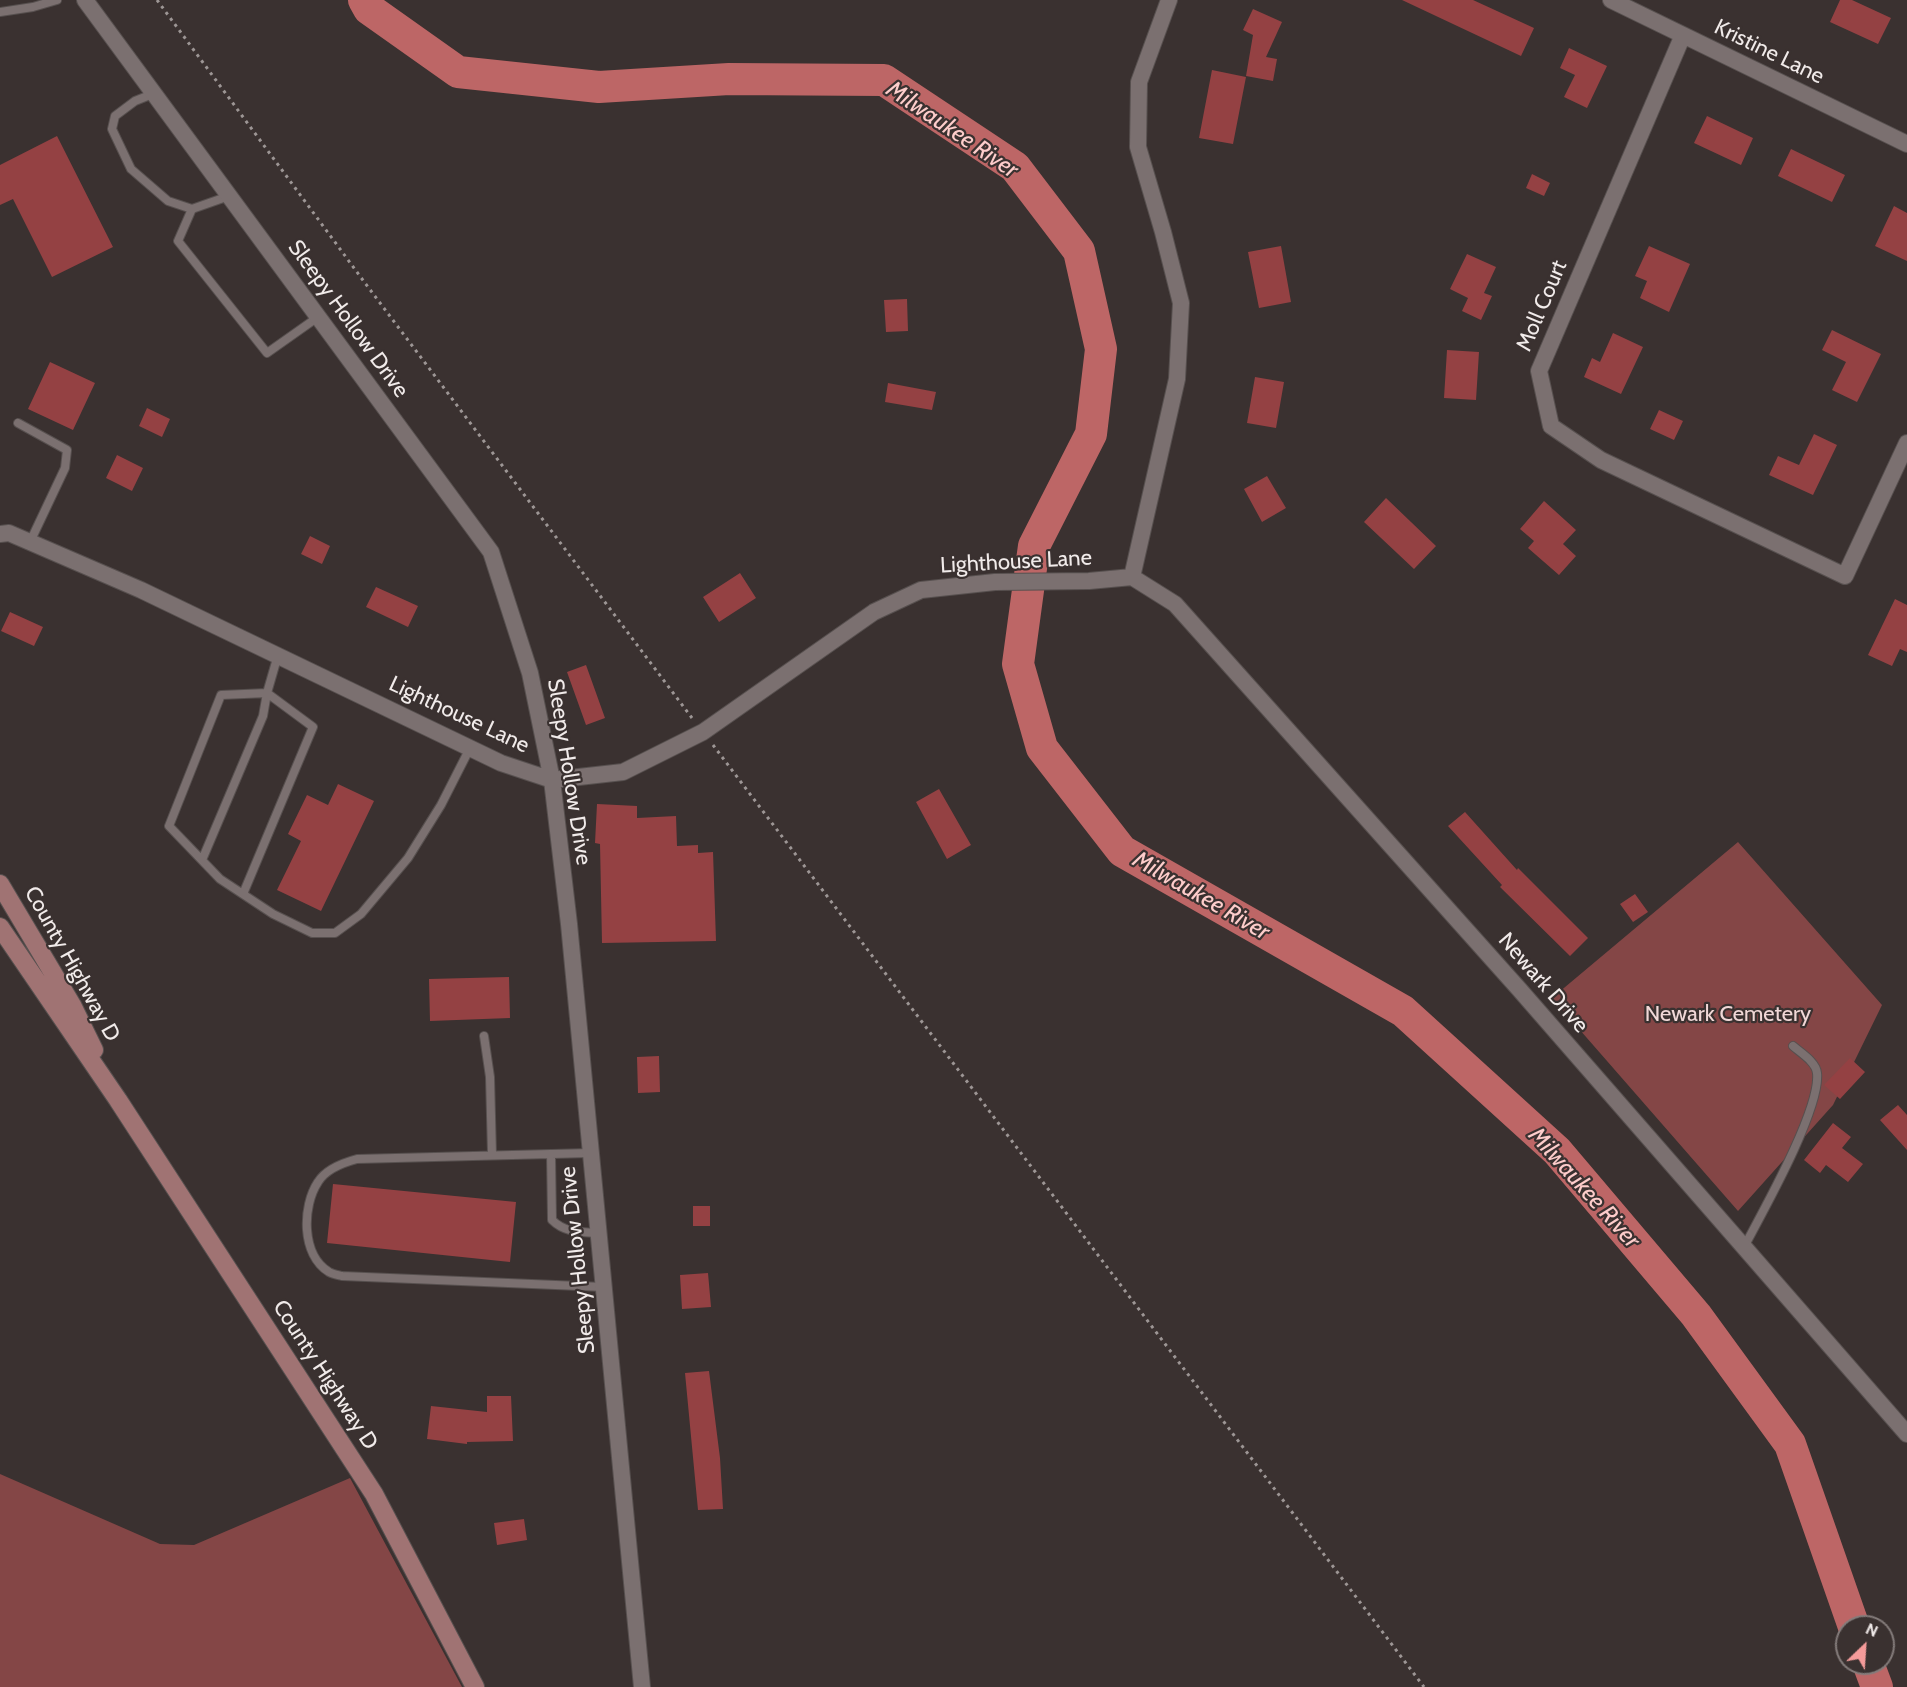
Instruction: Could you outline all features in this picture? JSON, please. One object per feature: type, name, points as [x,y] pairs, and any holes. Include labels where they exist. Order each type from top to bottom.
[{"type":"main road","name":"County Highway D","points":[[0,884],[72,1005],[117,1100]]},
{"type":"main road","name":"County Highway D","points":[[0,927],[117,1100],[374,1494],[475,1687]]},
{"type":"street","name":"Sleepy Hollow Drive","points":[[85,0],[491,552],[530,673],[552,780],[569,924],[642,1687]]},
{"type":"street","points":[[1132,577],[1177,379],[1182,303],[1138,147],[1139,82],[1169,0]]},
{"type":"street","name":"Kristine Lane","points":[[1611,0],[1907,144]]},
{"type":"street","name":"Moll Court","points":[[1683,35],[1539,371],[1551,426],[1601,460],[1845,576],[1907,443]]},
{"type":"street","name":"Lighthouse Lane","points":[[0,534],[9,533],[141,590],[501,763],[552,780],[623,772],[703,732],[874,612],[921,590],[995,582],[1089,581],[1132,577]]},
{"type":"street","name":"Newark Drive","points":[[1132,577],[1175,604],[1519,989],[1907,1434]]},
{"type":"lane","points":[[0,12],[33,7],[57,0]]},
{"type":"lane","points":[[155,93],[135,101],[115,116],[112,129],[131,169],[168,201],[192,209],[230,196]]},
{"type":"lane","points":[[192,209],[178,242],[267,353],[318,317]]},
{"type":"lane","points":[[18,423],[67,450],[65,468],[30,542]]},
{"type":"lane","points":[[202,860],[263,716],[267,693],[279,655]]},
{"type":"lane","points":[[243,894],[313,727],[267,693],[221,695],[168,826],[220,879],[273,914],[312,933],[335,933],[362,915],[408,858],[441,805],[470,747]]},
{"type":"lane","points":[[484,1036],[490,1077],[492,1155]]},
{"type":"lane","points":[[1744,1248],[1800,1136],[1814,1095],[1817,1072],[1810,1061],[1793,1046]]},
{"type":"lane","points":[[590,1153],[357,1159],[339,1164],[318,1181],[309,1200],[305,1225],[315,1256],[328,1271],[342,1276],[603,1287]]},
{"type":"lane","points":[[551,1154],[552,1220],[559,1227],[568,1231],[598,1233]]},
{"type":"path","points":[[157,0],[464,416],[1424,1687]]},
{"type":"green space","name":"Newark Cemetery","points":[[1738,842],[1882,1005],[1833,1105],[1738,1211],[1552,998]]},
{"type":"green space","points":[[0,1474],[160,1544],[194,1545],[350,1478],[462,1687],[0,1687]]},
{"type":"building","points":[[1402,0],[1473,0],[1534,28],[1521,56]]},
{"type":"building","points":[[1840,0],[1852,0],[1891,18],[1878,44],[1830,22]]},
{"type":"building","points":[[1253,9],[1282,22],[1266,57],[1277,59],[1273,81],[1246,76],[1253,35],[1243,30]]},
{"type":"building","points":[[1569,48],[1607,66],[1587,108],[1564,97],[1575,75],[1560,68]]},
{"type":"building","points":[[1212,70],[1246,77],[1233,144],[1199,138]]},
{"type":"building","points":[[1707,116],[1753,138],[1741,165],[1694,143]]},
{"type":"building","points":[[57,136],[113,247],[52,277],[13,199],[0,205],[0,165]]},
{"type":"building","points":[[1791,149],[1845,175],[1832,202],[1778,176]]},
{"type":"building","points":[[1532,174],[1550,183],[1544,196],[1526,188]]},
{"type":"building","points":[[1894,206],[1907,213],[1907,261],[1875,246]]},
{"type":"building","points":[[1281,246],[1291,302],[1259,308],[1248,252]]},
{"type":"building","points":[[1649,246],[1690,264],[1669,312],[1640,298],[1647,281],[1635,276]]},
{"type":"building","points":[[1467,254],[1496,267],[1484,293],[1492,296],[1481,320],[1462,311],[1468,298],[1450,289]]},
{"type":"building","points":[[907,299],[908,331],[886,332],[884,300]]},
{"type":"building","points":[[1832,330],[1881,354],[1857,402],[1832,390],[1846,362],[1822,350]]},
{"type":"building","points":[[1613,333],[1643,347],[1621,394],[1584,377],[1592,358],[1600,362]]},
{"type":"building","points":[[1447,350],[1479,352],[1476,400],[1444,398]]},
{"type":"building","points":[[50,362],[95,383],[73,430],[28,409]]},
{"type":"building","points":[[1255,377],[1284,382],[1276,428],[1247,423]]},
{"type":"building","points":[[888,383],[936,392],[932,410],[885,402]]},
{"type":"building","points":[[147,408],[170,419],[162,437],[139,426]]},
{"type":"building","points":[[1659,410],[1683,421],[1674,440],[1650,429]]},
{"type":"building","points":[[1814,434],[1837,445],[1813,495],[1769,475],[1778,456],[1799,465]]},
{"type":"building","points":[[117,455],[143,468],[132,491],[106,478]]},
{"type":"building","points":[[1267,476],[1286,508],[1262,522],[1244,489]]},
{"type":"building","points":[[1386,498],[1436,546],[1414,569],[1364,522]]},
{"type":"building","points":[[1544,501],[1576,530],[1563,544],[1576,556],[1559,575],[1528,548],[1534,541],[1520,529]]},
{"type":"building","points":[[310,536],[330,546],[322,564],[301,554]]},
{"type":"building","points":[[740,573],[756,598],[719,622],[703,597]]},
{"type":"building","points":[[376,587],[418,606],[408,627],[366,607]]},
{"type":"building","points":[[1895,599],[1907,605],[1907,652],[1900,649],[1892,666],[1868,655]]},
{"type":"building","points":[[10,612],[43,627],[34,646],[1,631]]},
{"type":"building","points":[[586,665],[605,718],[586,725],[567,672]]},
{"type":"building","points":[[338,784],[374,801],[321,911],[277,890],[301,841],[288,834],[307,795],[328,805]]},
{"type":"building","points":[[939,789],[971,845],[947,859],[916,802]]},
{"type":"building","points":[[597,804],[637,806],[637,818],[676,816],[677,846],[698,845],[698,853],[713,852],[716,941],[602,943],[600,844],[595,843]]},
{"type":"building","points":[[1465,812],[1517,870],[1518,868],[1588,938],[1570,956],[1500,887],[1502,885],[1448,826]]},
{"type":"building","points":[[1635,894],[1648,912],[1633,922],[1620,904]]},
{"type":"building","points":[[509,977],[510,1018],[430,1021],[429,979]]},
{"type":"building","points":[[659,1056],[660,1092],[638,1093],[637,1057]]},
{"type":"building","points":[[1850,1058],[1865,1072],[1840,1099],[1824,1085]]},
{"type":"building","points":[[1898,1105],[1907,1115],[1907,1150],[1880,1120]]},
{"type":"building","points":[[1833,1123],[1851,1137],[1842,1148],[1863,1164],[1848,1182],[1826,1165],[1820,1173],[1804,1160]]},
{"type":"building","points":[[333,1184],[516,1202],[510,1262],[327,1243]]},
{"type":"building","points":[[693,1206],[710,1206],[710,1226],[693,1226]]},
{"type":"building","points":[[708,1273],[711,1307],[682,1309],[680,1275]]},
{"type":"building","points":[[709,1371],[720,1458],[723,1509],[698,1510],[685,1373]]},
{"type":"building","points":[[487,1396],[511,1396],[513,1441],[467,1442],[467,1444],[427,1439],[431,1406],[487,1412]]},
{"type":"building","points":[[524,1519],[527,1540],[497,1545],[494,1523]]},
{"type":"waterway","name":"Milwaukee River","points":[[364,0],[369,9],[458,72],[599,87],[729,79],[884,80],[1015,167],[1079,251],[1101,349],[1091,434],[1034,546],[1018,664],[1042,748],[1122,851],[1403,1011],[1557,1151],[1696,1315],[1790,1444],[1850,1615]]},
{"type":"waterway","name":"Milwaukee River","points":[[1872,1675],[1877,1687]]}]
